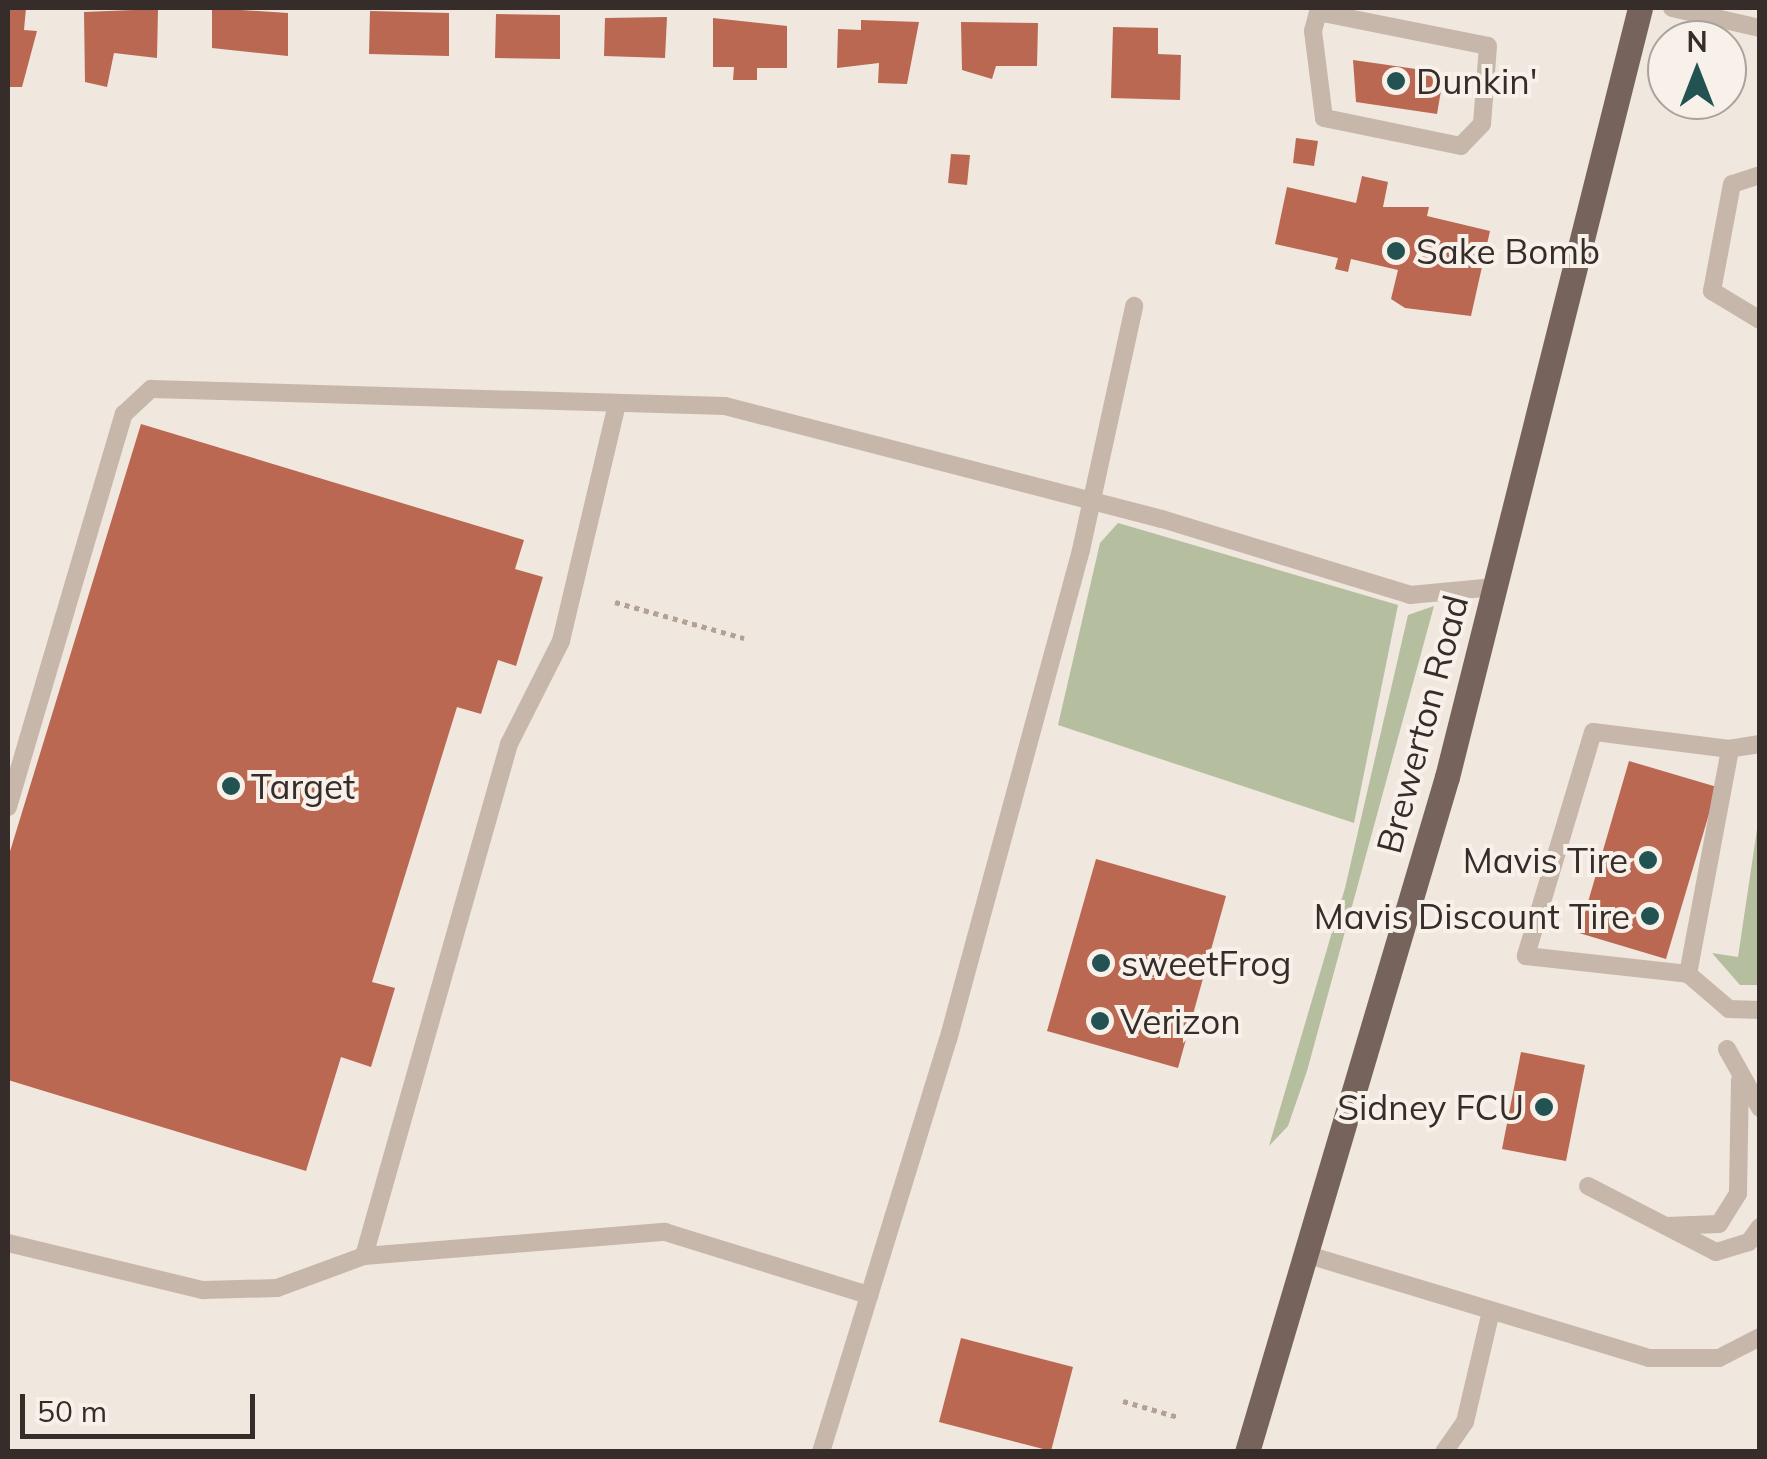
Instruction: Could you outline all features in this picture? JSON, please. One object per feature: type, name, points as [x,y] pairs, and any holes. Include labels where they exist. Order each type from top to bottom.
[{"type":"main road","name":"Brewerton Road","points":[[1247,1452],[1495,587],[1640,8]]},
{"type":"lane","points":[[1672,8],[1760,28]]},
{"type":"lane","points":[[1318,10],[1488,46],[1482,124],[1461,146],[1324,118],[1318,10]]},
{"type":"lane","points":[[1753,174],[1724,204],[1712,291],[1760,320]]},
{"type":"lane","points":[[821,1452],[948,1040],[1081,550],[1085,502],[1134,306]]},
{"type":"lane","points":[[8,807],[135,399],[175,386],[766,412],[1410,594],[1495,587]]},
{"type":"lane","points":[[364,1256],[509,744],[549,676],[570,608],[618,404]]},
{"type":"lane","points":[[1760,744],[1730,749],[1594,732],[1526,956],[1688,974],[1729,1009],[1760,1010]]},
{"type":"lane","points":[[1688,974],[1730,749]]},
{"type":"lane","points":[[1727,1048],[1740,1080],[1760,1108]]},
{"type":"lane","points":[[1666,1226],[1718,1224],[1738,1192],[1740,1080]]},
{"type":"lane","points":[[1588,1186],[1716,1252],[1749,1242],[1760,1226]]},
{"type":"lane","points":[[8,1242],[202,1290],[278,1288],[364,1256],[665,1232],[869,1296]]},
{"type":"lane","points":[[1306,1254],[1649,1358],[1718,1358],[1760,1337]]},
{"type":"lane","points":[[1444,1452],[1465,1422],[1492,1311]]},
{"type":"path","points":[[615,602],[744,638]]},
{"type":"path","points":[[1123,1401],[1178,1418]]},
{"type":"green space","points":[[1118,523],[1398,605],[1354,823],[1058,725],[1100,543]]},
{"type":"green space","points":[[1434,606],[1307,1071],[1288,1126],[1269,1146],[1345,888],[1408,615]]},
{"type":"green space","points":[[1759,816],[1759,985],[1740,985],[1712,953],[1738,957]]},
{"type":"building","points":[[8,8],[26,8],[24,30],[37,31],[22,87],[8,87]]},
{"type":"building","points":[[212,8],[288,13],[288,56],[212,48]]},
{"type":"building","points":[[158,9],[157,58],[114,53],[107,87],[85,82],[84,12]]},
{"type":"building","points":[[370,11],[449,13],[449,56],[369,54]]},
{"type":"building","points":[[496,14],[560,15],[560,59],[495,58]]},
{"type":"building","points":[[667,17],[665,58],[604,56],[605,18]]},
{"type":"building","points":[[713,18],[787,26],[787,68],[757,68],[757,80],[733,80],[734,67],[713,67]]},
{"type":"building","points":[[861,20],[919,22],[907,84],[878,83],[879,63],[837,68],[838,29],[861,30]]},
{"type":"building","points":[[961,22],[1038,23],[1037,66],[996,66],[992,79],[962,70]]},
{"type":"building","points":[[1113,27],[1158,28],[1158,54],[1181,55],[1180,100],[1111,98]]},
{"type":"building","name":"Dunkin'","points":[[1353,60],[1444,73],[1437,114],[1356,102]]},
{"type":"building","points":[[1296,138],[1318,141],[1314,166],[1293,163]]},
{"type":"building","points":[[951,154],[970,155],[967,185],[948,183]]},
{"type":"building","name":"Sake Bomb","points":[[1362,176],[1388,182],[1383,207],[1429,207],[1427,216],[1490,231],[1471,316],[1405,308],[1391,299],[1398,270],[1351,259],[1348,272],[1335,269],[1338,258],[1275,244],[1287,187],[1356,203]]},
{"type":"building","name":"Target","points":[[141,424],[524,540],[515,569],[543,577],[516,666],[498,660],[481,714],[457,707],[372,982],[395,988],[371,1067],[341,1057],[306,1171],[8,1080],[8,858]]},
{"type":"building","name":"Mavis Tire","points":[[1629,761],[1717,787],[1666,959],[1579,933]]},
{"type":"building","points":[[1096,859],[1226,896],[1178,1068],[1047,1031]]},
{"type":"building","points":[[1521,1052],[1585,1065],[1566,1161],[1502,1149]]},
{"type":"building","points":[[961,1338],[1073,1367],[1051,1451],[939,1422]]},
{"type":"place","name":"Dunkin'","points":[[1396,81]]},
{"type":"place","name":"Sake Bomb","points":[[1396,251]]},
{"type":"place","name":"Target","points":[[231,786]]},
{"type":"place","name":"Mavis Tire","points":[[1648,860]]},
{"type":"place","name":"Mavis Discount Tire","points":[[1650,916]]},
{"type":"place","name":"sweetFrog","points":[[1101,963]]},
{"type":"place","name":"Verizon","points":[[1100,1021]]},
{"type":"place","name":"Sidney FCU","points":[[1544,1107]]}]
